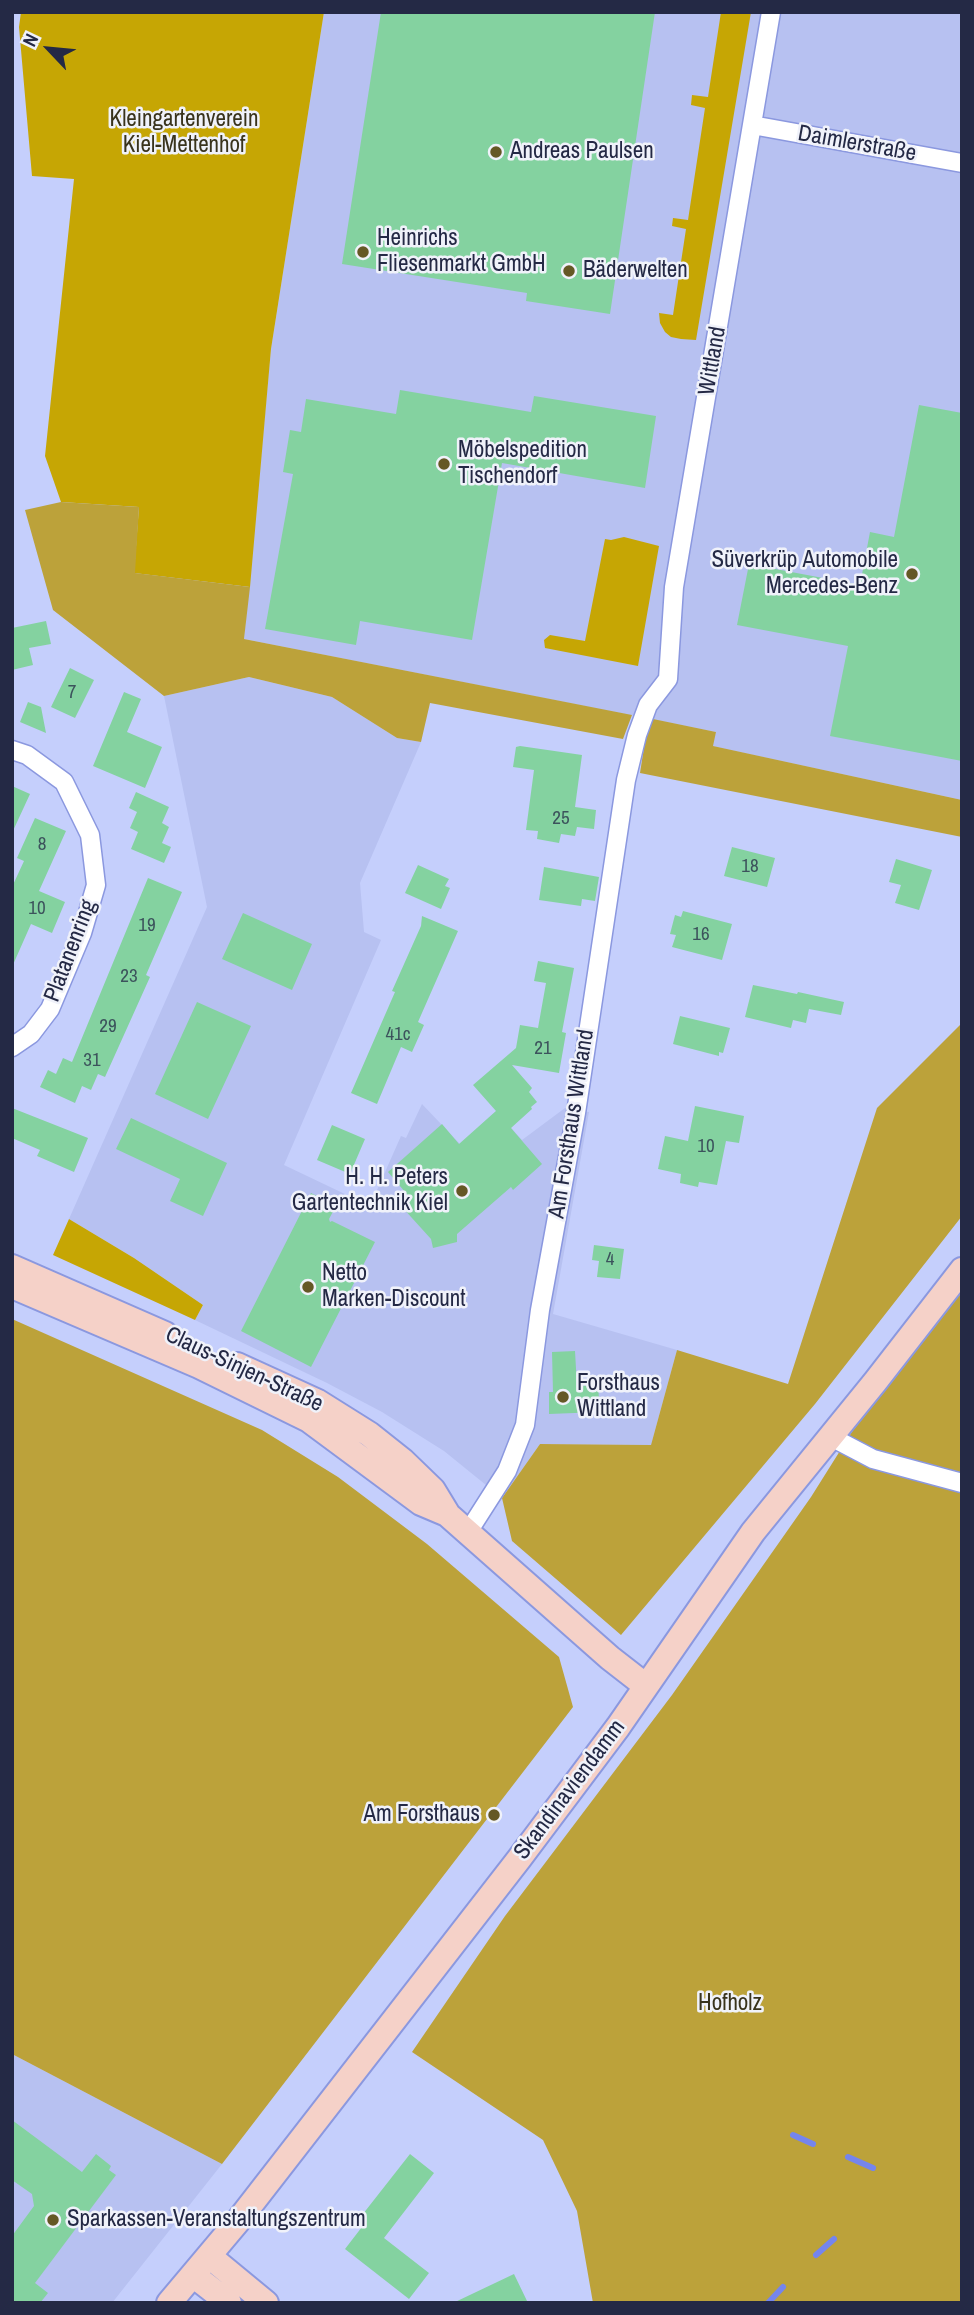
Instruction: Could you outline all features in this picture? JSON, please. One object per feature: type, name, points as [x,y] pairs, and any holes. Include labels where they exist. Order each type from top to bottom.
[{"type":"street","name":"Wittland","points":[[648,705],[668,679],[674,587],[771,12]]},
{"type":"street","name":"Daimlerstraße","points":[[752,125],[962,163]]},
{"type":"street","name":"Am Forsthaus Wittland","points":[[468,1532],[507,1471],[525,1425],[540,1310],[576,1112],[626,780],[637,735],[648,705]]},
{"type":"street","name":"Platanenring","points":[[12,750],[27,755],[64,782],[90,835],[96,886],[82,933],[50,1009],[31,1034],[12,1047]]},
{"type":"street","name":"Claus-Sinjen-Straße","points":[[12,1267],[318,1402],[369,1434],[403,1461],[433,1490],[447,1514]]},
{"type":"street","name":"Skandinaviendamm","points":[[169,2303],[209,2256],[519,1859],[646,1686],[753,1532],[962,1270]]},
{"type":"street","name":"Claus-Sinjen-Straße","points":[[12,1286],[199,1366],[309,1420],[421,1503],[447,1514],[610,1658],[646,1686]]},
{"type":"street","points":[[831,1437],[873,1459],[962,1483]]},
{"type":"street","points":[[209,2256],[266,2303]]},
{"type":"street","points":[[193,2275],[229,2303]]},
{"type":"shaded area","points":[[324,12],[962,12],[962,800],[712,746],[716,732],[244,639],[271,349]]},
{"type":"shaded area","points":[[249,677],[332,697],[397,738],[421,742],[360,883],[364,932],[381,940],[284,1165],[370,1206],[401,1136],[406,1138],[422,1104],[460,1144],[496,1111],[522,1140],[565,1108],[589,1112],[553,1314],[677,1350],[651,1445],[540,1444],[502,1498],[444,1451],[382,1412],[195,1320],[203,1305],[134,1258],[69,1219],[207,907],[164,696]]},
{"type":"shaded area","points":[[12,2054],[222,2164],[112,2303],[12,2303]]},
{"type":"green space","name":"Kleingartenverein Kiel-Mettenhof","points":[[21,12],[324,12],[271,349],[250,587],[134,573],[139,507],[61,502],[45,456],[74,179],[32,176],[19,27]]},
{"type":"green space","points":[[721,12],[751,12],[696,340],[681,339],[671,337],[665,332],[659,313],[673,315],[686,229],[672,226],[673,218],[688,220],[705,108],[691,105],[692,95],[708,97]]},
{"type":"green space","points":[[61,502],[139,507],[135,573],[250,587],[244,639],[632,715],[623,739],[430,703],[421,742],[397,738],[332,697],[249,677],[164,696],[53,610],[25,510]]},
{"type":"green space","points":[[624,537],[659,546],[638,666],[545,648],[544,640],[550,635],[585,641],[605,539]]},
{"type":"green space","points":[[653,719],[716,732],[713,746],[962,800],[962,837],[640,773],[645,741]]},
{"type":"green space","points":[[962,1023],[962,1216],[815,1404],[621,1635],[512,1541],[502,1498],[540,1444],[651,1445],[677,1350],[788,1384],[877,1108]]},
{"type":"green space","points":[[69,1219],[134,1258],[203,1305],[195,1320],[53,1255]]},
{"type":"green space","name":"Hofholz","points":[[962,1286],[962,2303],[593,2303],[577,2211],[543,2140],[412,2052],[505,1916],[672,1695],[811,1497],[882,1384]]},
{"type":"green space","points":[[12,1319],[262,1430],[338,1477],[427,1544],[559,1657],[573,1707],[222,2164],[12,2054]]},
{"type":"building","name":"Andreas Paulsen","points":[[381,12],[655,12],[610,314],[526,301],[527,293],[342,264]]},
{"type":"building","points":[[400,390],[531,412],[534,396],[656,416],[645,488],[502,463],[472,640],[360,621],[356,645],[265,629],[293,474],[283,472],[290,430],[301,432],[306,399],[396,414]]},
{"type":"building","name":"Süverkrüp Automobile Mercedes-Benz","points":[[919,405],[962,413],[962,761],[830,736],[848,646],[737,625],[749,564],[860,585],[870,532],[894,537]]},
{"type":"building","points":[[46,621],[51,644],[29,648],[33,665],[12,670],[12,628]]},
{"type":"building","points":[[70,668],[94,680],[75,718],[51,707]]},
{"type":"building","points":[[124,692],[141,699],[127,732],[162,747],[145,788],[93,766]]},
{"type":"building","points":[[28,702],[41,707],[46,733],[20,722]]},
{"type":"building","points":[[516,747],[582,755],[575,807],[596,810],[594,829],[577,827],[575,836],[561,834],[559,843],[537,839],[538,831],[526,830],[534,770],[513,767]]},
{"type":"building","points":[[12,786],[30,794],[12,833]]},
{"type":"building","points":[[136,792],[169,807],[162,823],[169,827],[162,843],[171,847],[164,863],[131,849],[138,832],[130,828],[137,812],[129,808]]},
{"type":"building","points":[[35,818],[66,831],[39,891],[65,902],[52,933],[31,924],[12,967],[12,887],[24,861],[17,858]]},
{"type":"building","points":[[732,847],[775,858],[767,887],[724,876]]},
{"type":"building","points":[[896,859],[932,870],[919,910],[895,903],[901,885],[889,882]]},
{"type":"building","points":[[418,865],[449,879],[445,886],[450,888],[441,909],[405,893]]},
{"type":"building","points":[[544,867],[599,877],[595,901],[582,899],[581,906],[539,900]]},
{"type":"building","points":[[148,878],[182,892],[146,975],[150,977],[105,1077],[98,1074],[91,1090],[82,1086],[75,1103],[40,1087],[48,1070],[56,1074],[63,1058],[72,1062]]},
{"type":"building","points":[[683,911],[732,924],[722,960],[672,947],[676,935],[670,934],[675,915],[681,917]]},
{"type":"building","points":[[243,913],[312,944],[292,990],[222,959]]},
{"type":"building","points":[[422,916],[458,931],[418,1022],[424,1025],[412,1052],[401,1047],[377,1104],[351,1093],[395,992],[392,991],[421,926]]},
{"type":"building","points":[[538,961],[574,968],[562,1032],[566,1033],[559,1073],[512,1065],[532,1088],[529,1092],[537,1102],[511,1128],[542,1164],[457,1234],[457,1242],[433,1248],[431,1239],[402,1207],[411,1199],[388,1172],[442,1124],[459,1144],[496,1111],[473,1085],[516,1048],[520,1025],[538,1028],[546,983],[534,981]]},
{"type":"building","points":[[753,985],[844,1002],[841,1015],[809,1009],[806,1023],[793,1020],[791,1028],[745,1017]]},
{"type":"building","points":[[197,1002],[251,1026],[208,1119],[155,1094]]},
{"type":"building","points":[[680,1016],[730,1028],[723,1053],[719,1052],[719,1056],[673,1044]]},
{"type":"building","points":[[695,1106],[744,1116],[739,1143],[726,1141],[717,1185],[699,1182],[698,1187],[680,1183],[681,1174],[658,1169],[665,1136],[688,1141]]},
{"type":"building","points":[[12,1108],[88,1138],[74,1172],[37,1156],[40,1150],[12,1138]]},
{"type":"building","points":[[131,1118],[227,1163],[203,1216],[170,1201],[180,1179],[116,1149]]},
{"type":"building","points":[[332,1125],[365,1139],[350,1174],[317,1160]]},
{"type":"building","name":"Netto Marken-Discount","points":[[311,1193],[336,1206],[330,1222],[375,1242],[311,1367],[241,1331]]},
{"type":"building","points":[[594,1245],[624,1249],[620,1279],[597,1277],[599,1261],[592,1260]]},
{"type":"building","points":[[575,1351],[577,1386],[598,1385],[600,1412],[549,1414],[549,1392],[553,1392],[552,1352]]},
{"type":"building","name":"Sparkassen-Veranstaltungszentrum","points":[[12,2120],[82,2172],[96,2154],[111,2166],[109,2170],[116,2175],[35,2283],[48,2293],[40,2303],[12,2303],[12,2236],[34,2206],[32,2194],[12,2180]]},
{"type":"building","points":[[410,2154],[434,2173],[384,2238],[429,2273],[409,2299],[345,2249],[365,2223],[359,2219]]},
{"type":"building","points":[[514,2274],[528,2303],[453,2303]]},
{"type":"waterway","points":[[793,2135],[813,2144]]},
{"type":"waterway","points":[[848,2157],[873,2168]]},
{"type":"waterway","points":[[816,2255],[834,2239]]},
{"type":"waterway","points":[[768,2303],[783,2287]]},
{"type":"place","name":"Andreas Paulsen","points":[[496,152]]},
{"type":"place","name":"Heinrichs Fliesenmarkt GmbH","points":[[363,252]]},
{"type":"place","name":"Bäderwelten","points":[[569,271]]},
{"type":"place","name":"Möbelspedition Tischendorf","points":[[444,464]]},
{"type":"place","name":"Süverkrüp Automobile Mercedes-Benz","points":[[912,574]]},
{"type":"place","name":"H. H. Peters Gartentechnik Kiel","points":[[462,1191]]},
{"type":"place","name":"Netto Marken-Discount","points":[[308,1287]]},
{"type":"place","name":"Forsthaus Wittland","points":[[563,1397]]},
{"type":"place","name":"Am Forsthaus","points":[[494,1815]]},
{"type":"place","name":"Sparkassen-Veranstaltungszentrum","points":[[53,2220]]}]
